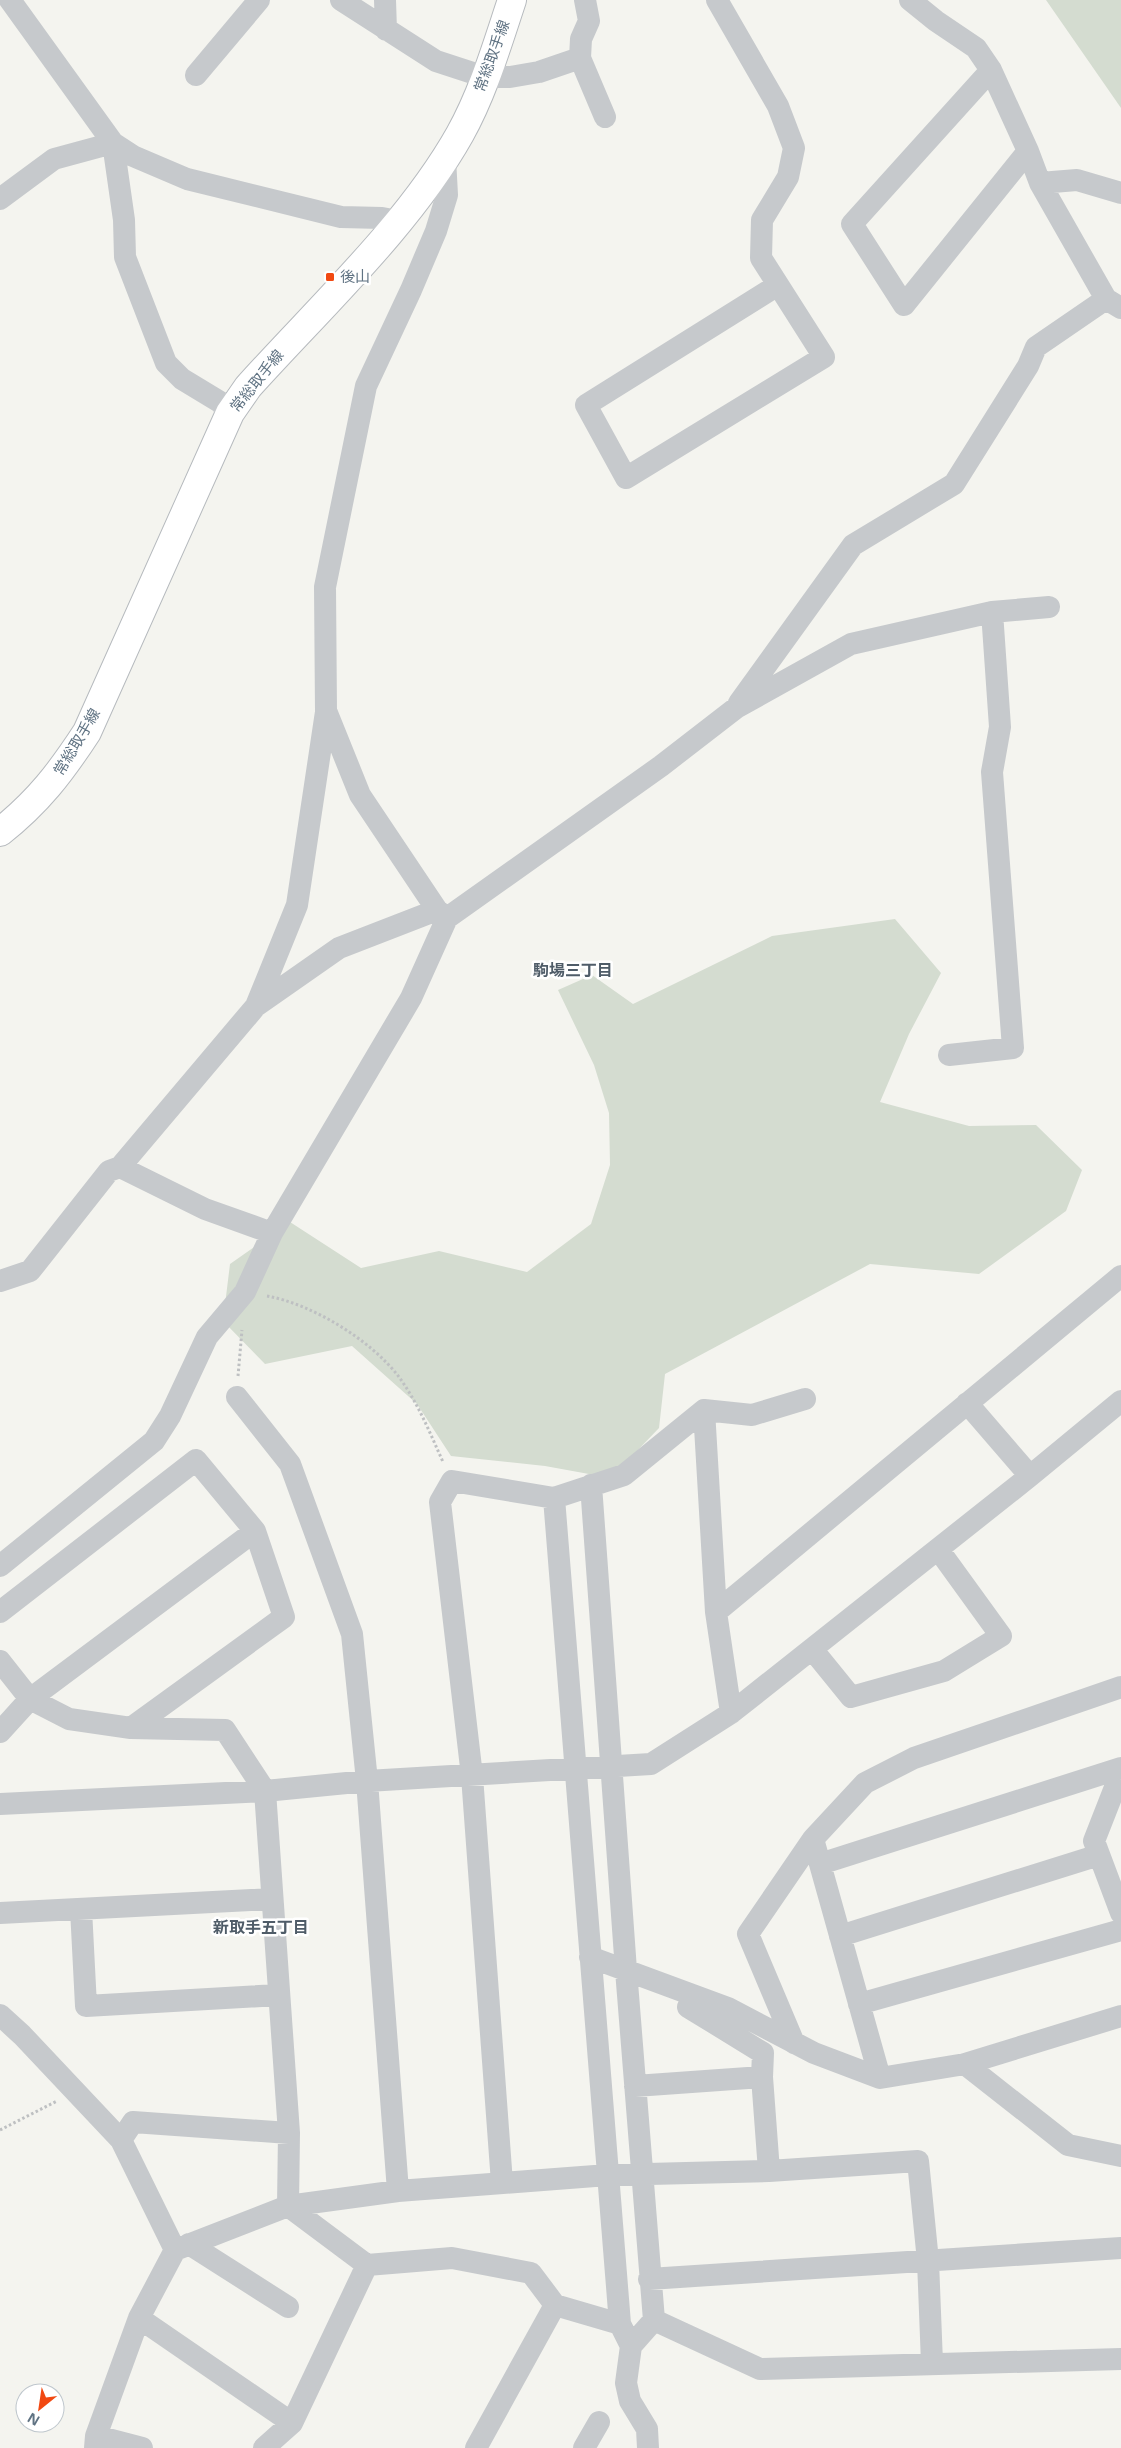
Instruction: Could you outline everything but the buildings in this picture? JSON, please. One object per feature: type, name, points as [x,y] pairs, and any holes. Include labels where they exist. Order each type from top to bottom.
[{"type":"main road","name":"常総取手線","points":[[0,832],[41,796],[63,770],[87,732],[230,413],[254,381],[398,221],[445,158],[474,108],[512,0]]},
{"type":"street","points":[[10,0],[113,143],[133,156],[187,179],[341,217],[382,218],[398,221]]},
{"type":"street","points":[[196,75],[259,0]]},
{"type":"street","points":[[341,0],[436,61],[485,77],[510,77],[539,72],[580,58]]},
{"type":"street","points":[[385,0],[386,30]]},
{"type":"street","points":[[585,0],[589,21],[581,39],[580,58],[605,117]]},
{"type":"street","points":[[717,0],[778,106],[794,148],[788,177],[762,220],[761,258],[824,358],[626,478],[586,405],[778,285]]},
{"type":"street","points":[[736,708],[853,545],[954,484],[1028,366],[1036,348],[1113,303],[1040,183],[1028,151],[991,70],[976,48],[936,21],[910,0]]},
{"type":"street","points":[[991,70],[852,224],[904,305],[1028,151]]},
{"type":"street","points":[[0,199],[54,159],[113,143]]},
{"type":"street","points":[[113,143],[124,220],[125,257],[166,363],[182,379],[220,402],[230,413]]},
{"type":"street","points":[[256,1006],[297,905],[326,712],[325,588],[366,386],[436,231],[446,195],[445,158]]},
{"type":"street","points":[[1040,183],[1077,180],[1121,193]]},
{"type":"street","points":[[0,1281],[30,1271],[109,1171],[120,1166],[256,1006],[339,948],[442,914],[661,766],[736,708],[851,644],[992,612],[1049,607]]},
{"type":"street","points":[[949,1055],[1013,1048],[992,772],[1000,727],[992,612]]},
{"type":"street","points":[[326,712],[360,795],[442,914]]},
{"type":"street","points":[[0,1566],[154,1441],[170,1416],[207,1337],[245,1292],[272,1233],[410,998],[442,914]]},
{"type":"street","points":[[120,1166],[205,1209],[272,1233]]},
{"type":"street","points":[[716,1612],[1121,1276]]},
{"type":"street","points":[[236,1397],[290,1464],[352,1634],[367,1781],[398,2191]]},
{"type":"street","points":[[502,2183],[472,1776],[440,1502],[452,1481],[554,1498],[624,1475],[704,1410],[752,1415],[805,1400]]},
{"type":"street","points":[[0,1804],[264,1791],[367,1781],[651,1764],[731,1713],[1030,1476],[1121,1401]]},
{"type":"street","points":[[967,1403],[1030,1476]]},
{"type":"street","points":[[704,1410],[716,1612],[731,1713]]},
{"type":"street","points":[[0,1612],[196,1460],[255,1531],[284,1618],[131,1728]]},
{"type":"street","points":[[591,1485],[610,1766],[635,2086],[644,2174],[649,2279],[654,2320],[631,2346],[626,2383],[630,2401],[647,2429],[648,2448]]},
{"type":"street","points":[[554,1498],[620,2324],[631,2346]]},
{"type":"street","points":[[0,1732],[30,1699],[255,1531]]},
{"type":"street","points":[[812,1649],[851,1697],[944,1671],[1001,1636],[938,1549]]},
{"type":"street","points":[[0,1661],[30,1699],[69,1719],[131,1728],[225,1730],[264,1791],[289,2133],[288,2206]]},
{"type":"street","points":[[794,2042],[748,1934],[813,1838],[865,1783],[914,1758],[1121,1686]]},
{"type":"street","points":[[820,1864],[1121,1770]]},
{"type":"street","points":[[1121,1770],[1094,1841],[1121,1913]]},
{"type":"street","points":[[813,1838],[880,2078]]},
{"type":"street","points":[[840,1936],[1099,1854]]},
{"type":"street","points":[[0,1913],[272,1899]]},
{"type":"street","points":[[81,1909],[86,2006],[278,1995]]},
{"type":"street","points":[[860,2004],[1121,1930]]},
{"type":"street","points":[[590,1958],[728,2008],[814,2052],[880,2078],[965,2064],[1121,2016]]},
{"type":"street","points":[[688,2007],[763,2053],[762,2077],[769,2172]]},
{"type":"street","points":[[0,2015],[22,2035],[121,2140],[182,2247],[288,2307]]},
{"type":"street","points":[[965,2064],[1068,2145],[1121,2156]]},
{"type":"street","points":[[635,2086],[762,2077]]},
{"type":"street","points":[[121,2140],[133,2122],[289,2133]]},
{"type":"street","points":[[142,2448],[95,2442],[139,2318],[182,2247],[288,2206],[398,2191],[608,2175],[769,2172],[918,2161],[928,2261],[932,2363]]},
{"type":"street","points":[[288,2206],[367,2265],[452,2258],[531,2274],[555,2305],[620,2324]]},
{"type":"street","points":[[649,2279],[1121,2248]]},
{"type":"street","points":[[264,2448],[292,2423],[367,2265]]},
{"type":"street","points":[[476,2448],[555,2305]]},
{"type":"street","points":[[139,2318],[292,2423]]},
{"type":"street","points":[[654,2320],[760,2369],[1121,2359]]},
{"type":"street","points":[[584,2448],[599,2422]]},
{"type":"path","points":[[236,1397],[245,1292],[283,1299],[320,1315],[347,1331],[378,1355],[398,1376],[416,1403],[452,1481]]},
{"type":"path","points":[[0,2130],[76,2092]]},
{"type":"shaded area","points":[[1046,0],[1121,0],[1121,108]]},
{"type":"shaded area","points":[[895,919],[941,973],[909,1034],[880,1102],[969,1126],[1036,1125],[1082,1170],[1066,1211],[979,1274],[870,1264],[665,1374],[659,1428],[611,1478],[545,1466],[451,1456],[417,1404],[352,1346],[265,1364],[223,1321],[230,1264],[290,1222],[361,1268],[439,1251],[527,1272],[591,1224],[610,1165],[609,1113],[594,1065],[558,990],[592,975],[633,1004],[772,936]]},
{"type":"place","name":"後山","points":[[330,277]]},
{"type":"district","name":"駒場三丁目","points":[[573,970]]},
{"type":"district","name":"新取手五丁目","points":[[261,1927]]}]
